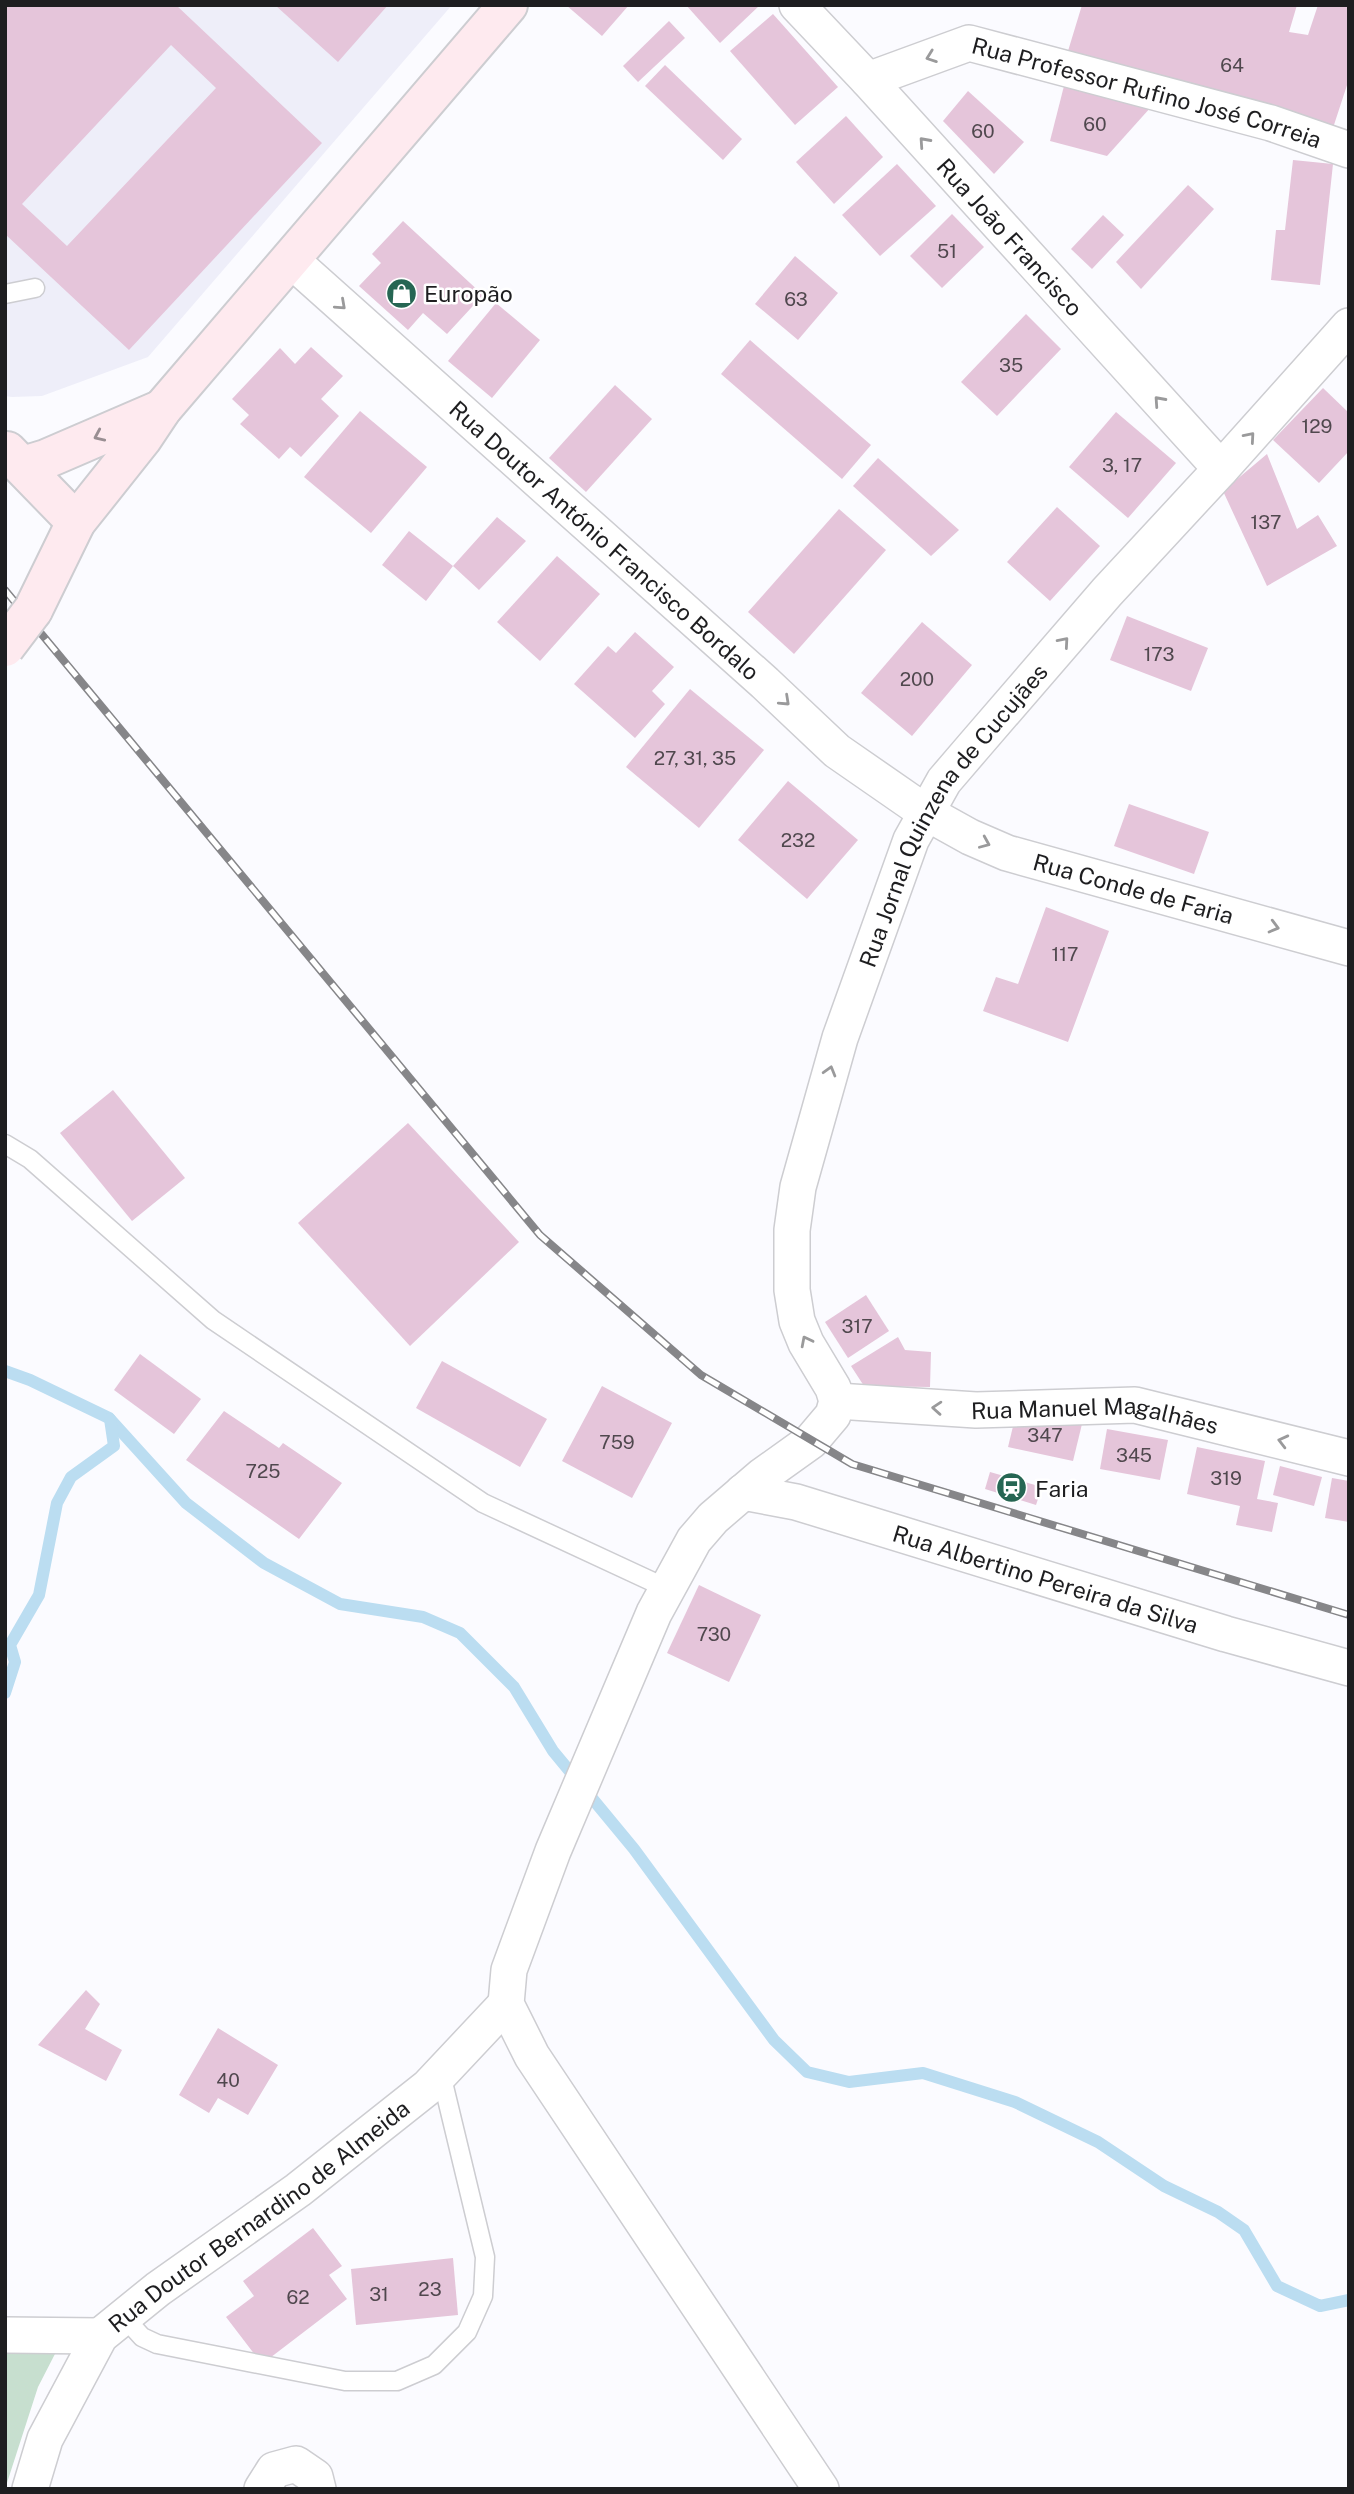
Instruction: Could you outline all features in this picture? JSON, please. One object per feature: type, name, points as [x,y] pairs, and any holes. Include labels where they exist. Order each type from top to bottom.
[{"type":"street","points":[[5,646],[33,610],[76,522],[142,439],[162,409],[508,5]]},
{"type":"street","name":"Rua João Francisco","points":[[797,5],[1221,469]]},
{"type":"street","name":"Rua Professor Rufino José Correia","points":[[868,80],[969,43],[1271,123],[1349,150]]},
{"type":"street","name":"Rua Doutor António Francisco Bordalo","points":[[290,259],[765,683],[837,751],[925,812]]},
{"type":"street","name":"Rua Jornal Quinzena de Cucujães","points":[[837,1401],[833,1388],[806,1343],[797,1321],[792,1290],[792,1230],[798,1187],[839,1038],[911,840],[944,781],[1107,592],[1349,326]]},
{"type":"street","points":[[14,458],[46,459],[162,409]]},
{"type":"street","points":[[14,458],[76,522]]},
{"type":"street","name":"Rua Conde de Faria","points":[[925,812],[945,825],[1007,853],[1349,948]]},
{"type":"street","points":[[821,2489],[532,2056],[506,2004],[509,1970],[553,1851],[666,1588],[694,1540],[713,1518],[825,1428],[837,1401]]},
{"type":"street","name":"Rua Manuel Magalhães","points":[[837,1401],[976,1410],[1135,1405],[1349,1458]]},
{"type":"street","name":"Rua Albertino Pereira da Silva","points":[[743,1492],[796,1502],[1226,1634],[1349,1668]]},
{"type":"street","name":"Rua Doutor Bernardino de Almeida","points":[[30,2489],[45,2439],[111,2326],[158,2289],[298,2190],[428,2087],[506,2004]]},
{"type":"street","points":[[5,2335],[111,2326]]},
{"type":"street","points":[[262,2489],[274,2470],[296,2464],[315,2477],[318,2489]]},
{"type":"lane","points":[[5,294],[35,288]]},
{"type":"lane","points":[[5,1144],[30,1159],[214,1320],[471,1496],[666,1588]]},
{"type":"lane","points":[[111,2326],[157,2344],[345,2381],[397,2381],[434,2365],[467,2332],[483,2296],[485,2257],[441,2074]]},
{"type":"shaded area","points":[[5,5],[452,5],[148,357],[42,396],[12,397],[5,396]]},
{"type":"green space","points":[[57,2350],[38,2387],[5,2489],[5,2354]]},
{"type":"building","points":[[5,5],[176,5],[322,143],[129,350],[5,234]],"holes":[[[171,45],[216,88],[67,246],[22,204]]]},
{"type":"building","points":[[275,5],[388,5],[338,62]]},
{"type":"building","points":[[566,5],[629,5],[602,36]]},
{"type":"building","points":[[686,5],[760,5],[720,43]]},
{"type":"building","points":[[1082,5],[1297,5],[1289,32],[1308,35],[1318,5],[1349,5],[1349,79],[1332,131],[1068,51]]},
{"type":"building","points":[[773,14],[838,87],[795,125],[730,51]]},
{"type":"building","points":[[669,21],[685,38],[638,82],[623,66]]},
{"type":"building","points":[[665,65],[742,139],[723,160],[645,86]]},
{"type":"building","points":[[1065,82],[1151,107],[1107,156],[1050,141]]},
{"type":"building","points":[[968,91],[1024,142],[994,174],[943,121]]},
{"type":"building","points":[[846,116],[883,157],[834,204],[796,162]]},
{"type":"building","points":[[1293,160],[1333,164],[1320,285],[1271,280],[1276,230],[1285,230]]},
{"type":"building","points":[[897,164],[936,206],[880,256],[842,215]]},
{"type":"building","points":[[1188,185],[1214,209],[1141,289],[1116,262]]},
{"type":"building","points":[[952,214],[984,247],[942,288],[910,256]]},
{"type":"building","points":[[1103,215],[1124,235],[1092,269],[1071,249]]},
{"type":"building","points":[[403,221],[483,295],[447,334],[423,313],[408,330],[359,286],[381,263],[372,254]]},
{"type":"building","points":[[795,256],[838,293],[798,340],[755,304]]},
{"type":"building","points":[[496,303],[540,340],[492,398],[448,361]]},
{"type":"building","points":[[1026,314],[1061,349],[997,416],[961,382]]},
{"type":"building","points":[[750,340],[871,445],[842,479],[721,374]]},
{"type":"building","points":[[311,347],[343,376],[321,399],[339,416],[301,457],[290,447],[279,459],[240,424],[249,415],[232,399],[280,348],[295,364]]},
{"type":"building","points":[[615,385],[652,419],[586,492],[549,458]]},
{"type":"building","points":[[1323,388],[1349,413],[1349,451],[1319,483],[1273,440]]},
{"type":"building","points":[[360,411],[427,467],[371,533],[304,477]]},
{"type":"building","points":[[1116,412],[1176,463],[1128,518],[1069,467]]},
{"type":"building","points":[[1267,454],[1297,529],[1318,515],[1337,546],[1267,586],[1223,491]]},
{"type":"building","points":[[878,458],[959,530],[931,556],[853,486]]},
{"type":"building","points":[[1057,507],[1100,546],[1050,601],[1007,562]]},
{"type":"building","points":[[839,509],[886,550],[794,654],[748,612]]},
{"type":"building","points":[[497,517],[526,541],[479,590],[453,566]]},
{"type":"building","points":[[409,531],[453,566],[426,601],[382,565]]},
{"type":"building","points":[[557,556],[600,594],[540,661],[497,622]]},
{"type":"building","points":[[1127,616],[1208,648],[1191,691],[1110,660]]},
{"type":"building","points":[[922,622],[972,665],[912,736],[861,693]]},
{"type":"building","points":[[635,632],[674,667],[652,691],[665,704],[635,738],[574,684],[608,646],[616,653]]},
{"type":"building","points":[[690,689],[764,750],[699,828],[626,767]]},
{"type":"building","points":[[788,781],[858,840],[807,899],[738,840]]},
{"type":"building","points":[[1129,804],[1209,832],[1194,874],[1114,846]]},
{"type":"building","points":[[1046,907],[1109,931],[1068,1042],[983,1011],[996,977],[1018,984]]},
{"type":"building","points":[[113,1090],[185,1178],[132,1221],[60,1133]]},
{"type":"building","points":[[408,1123],[519,1242],[410,1346],[298,1223]]},
{"type":"building","points":[[866,1295],[889,1331],[848,1358],[825,1322]]},
{"type":"building","points":[[898,1337],[905,1350],[931,1352],[930,1387],[864,1386],[851,1366]]},
{"type":"building","points":[[140,1354],[201,1399],[174,1434],[114,1390]]},
{"type":"building","points":[[442,1361],[547,1419],[520,1467],[416,1408]]},
{"type":"building","points":[[602,1386],[672,1423],[632,1498],[562,1461]]},
{"type":"building","points":[[1017,1410],[1082,1424],[1073,1461],[1008,1447]]},
{"type":"building","points":[[224,1411],[279,1448],[283,1443],[342,1483],[299,1539],[186,1460]]},
{"type":"building","points":[[1107,1429],[1168,1440],[1160,1480],[1100,1469]]},
{"type":"building","points":[[1197,1447],[1265,1461],[1257,1499],[1278,1503],[1272,1532],[1236,1525],[1240,1506],[1187,1494]]},
{"type":"building","points":[[1280,1466],[1322,1477],[1314,1506],[1273,1495]]},
{"type":"building","points":[[990,1472],[1042,1487],[1036,1505],[985,1489]]},
{"type":"building","points":[[1332,1478],[1349,1481],[1349,1522],[1325,1518]]},
{"type":"building","points":[[699,1585],[761,1615],[729,1682],[667,1653]]},
{"type":"building","points":[[86,1990],[100,2004],[85,2029],[122,2050],[106,2081],[38,2045]]},
{"type":"building","points":[[218,2028],[278,2065],[248,2115],[218,2098],[209,2113],[179,2095]]},
{"type":"building","points":[[313,2228],[342,2266],[329,2275],[347,2299],[262,2364],[226,2317],[254,2296],[243,2281]]},
{"type":"building","points":[[453,2258],[458,2315],[356,2325],[351,2269]]},
{"type":"waterway","points":[[5,1371],[109,1418],[186,1503],[264,1563],[340,1604],[423,1617],[460,1633],[514,1687],[553,1751],[634,1849],[774,2040],[807,2072],[849,2082],[923,2073],[1015,2102],[1098,2142],[1164,2186],[1218,2212],[1244,2230],[1277,2286],[1320,2306],[1349,2300]]},
{"type":"waterway","points":[[5,1693],[15,1662],[10,1645],[39,1595],[57,1503],[71,1477],[114,1446],[110,1419]]},
{"type":"railway","points":[[5,590],[540,1235],[701,1375],[852,1464],[1349,1615]]},
{"type":"place","name":"Europão","points":[[401,293]]},
{"type":"place","name":"Faria","points":[[1012,1488]]}]
